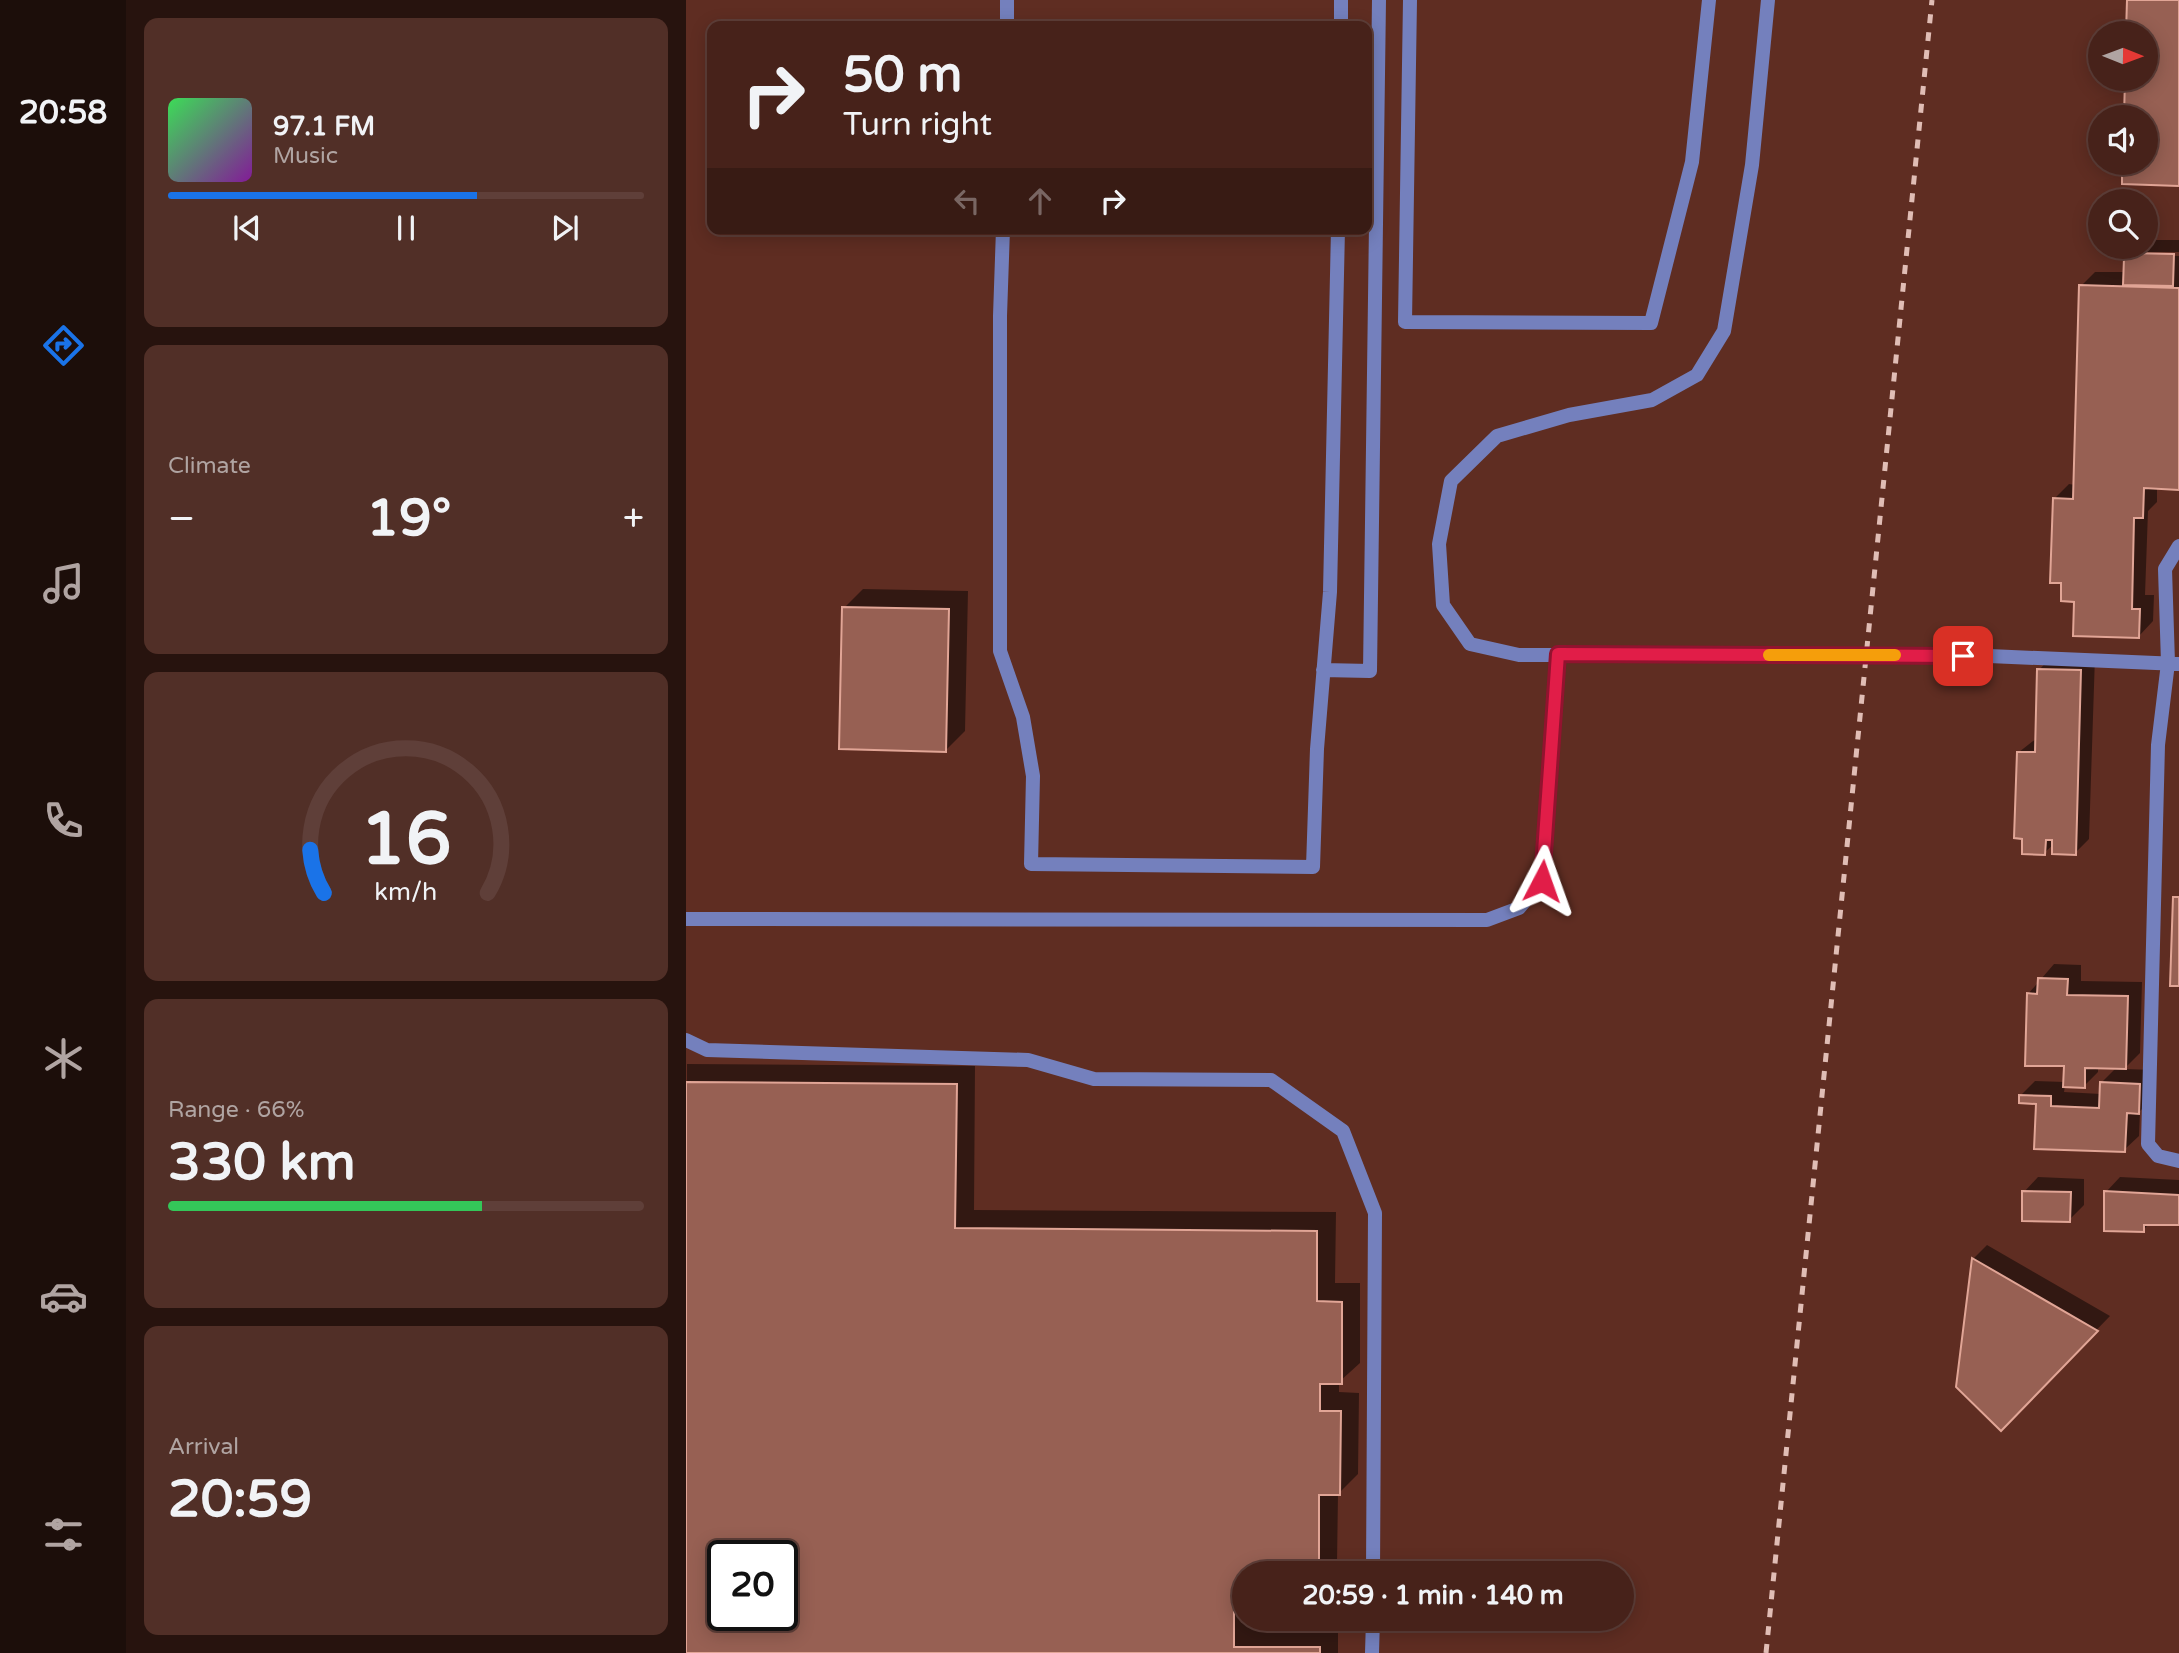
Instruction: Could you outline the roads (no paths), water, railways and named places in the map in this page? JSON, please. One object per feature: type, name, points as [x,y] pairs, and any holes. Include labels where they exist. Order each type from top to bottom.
[{"type":"lane","points":[[1007,0],[1007,21]]},
{"type":"lane","points":[[1341,0],[1341,21]]},
{"type":"lane","points":[[1323,670],[1370,671],[1379,0]]},
{"type":"lane","points":[[1410,0],[1405,322],[1624,323],[1651,323],[1692,162],[1709,0]]},
{"type":"lane","points":[[1768,0],[1752,166],[1724,331],[1697,375],[1652,400],[1569,415],[1497,436],[1451,481],[1439,544],[1443,605],[1470,643],[1519,655],[1989,656],[2174,664]]},
{"type":"lane","points":[[1003,235],[1000,316],[1000,651],[1023,718],[1033,776],[1031,864],[1312,867],[1331,580],[1338,235]]},
{"type":"lane","points":[[2179,546],[2165,569],[2174,664],[2158,745],[2148,1144],[2158,1156],[2179,1161]]},
{"type":"lane","points":[[686,919],[1487,920],[1519,908],[1542,881],[1558,654]]},
{"type":"lane","points":[[686,1040],[708,1050],[1028,1060],[1094,1079],[1271,1080],[1343,1131],[1375,1213],[1373,1561]]},
{"type":"lane","points":[[1372,1653],[1373,1631]]},
{"type":"railway","points":[[1766,1653],[1932,0]]}]
